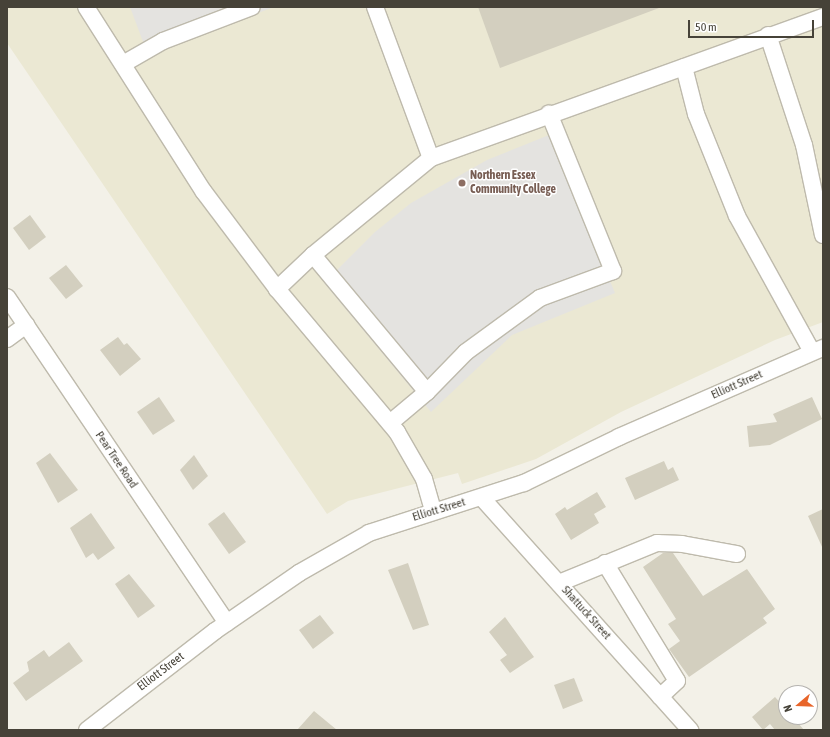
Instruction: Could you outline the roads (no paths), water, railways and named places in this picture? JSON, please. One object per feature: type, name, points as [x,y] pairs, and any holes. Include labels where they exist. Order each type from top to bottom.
[{"type":"street","points":[[86,7],[204,192],[277,289],[390,423],[424,479],[433,510]]},
{"type":"street","points":[[123,64],[163,42],[252,7]]},
{"type":"street","points":[[375,7],[431,158]]},
{"type":"street","points":[[277,289],[313,254],[431,158],[549,113],[684,67],[768,35],[823,17]]},
{"type":"street","points":[[768,35],[804,145],[823,235]]},
{"type":"street","points":[[684,67],[696,114],[737,216],[818,350]]},
{"type":"street","points":[[390,423],[427,392],[466,352],[534,302],[613,271],[549,113]]},
{"type":"street","points":[[313,254],[427,392]]},
{"type":"street","name":"Pear Tree Road","points":[[7,297],[227,623]]},
{"type":"street","points":[[7,339],[26,325]]},
{"type":"street","name":"Elliott Street","points":[[87,730],[227,623],[299,573],[369,533],[433,510],[482,498],[524,483],[619,437],[818,350]]},
{"type":"street","name":"Shattuck Street","points":[[482,498],[690,730]]},
{"type":"street","points":[[559,583],[657,543],[682,544],[737,554]]},
{"type":"street","points":[[605,563],[677,681],[660,697]]},
{"type":"place","name":"Northern Essex Community College","points":[[462,183]]}]
